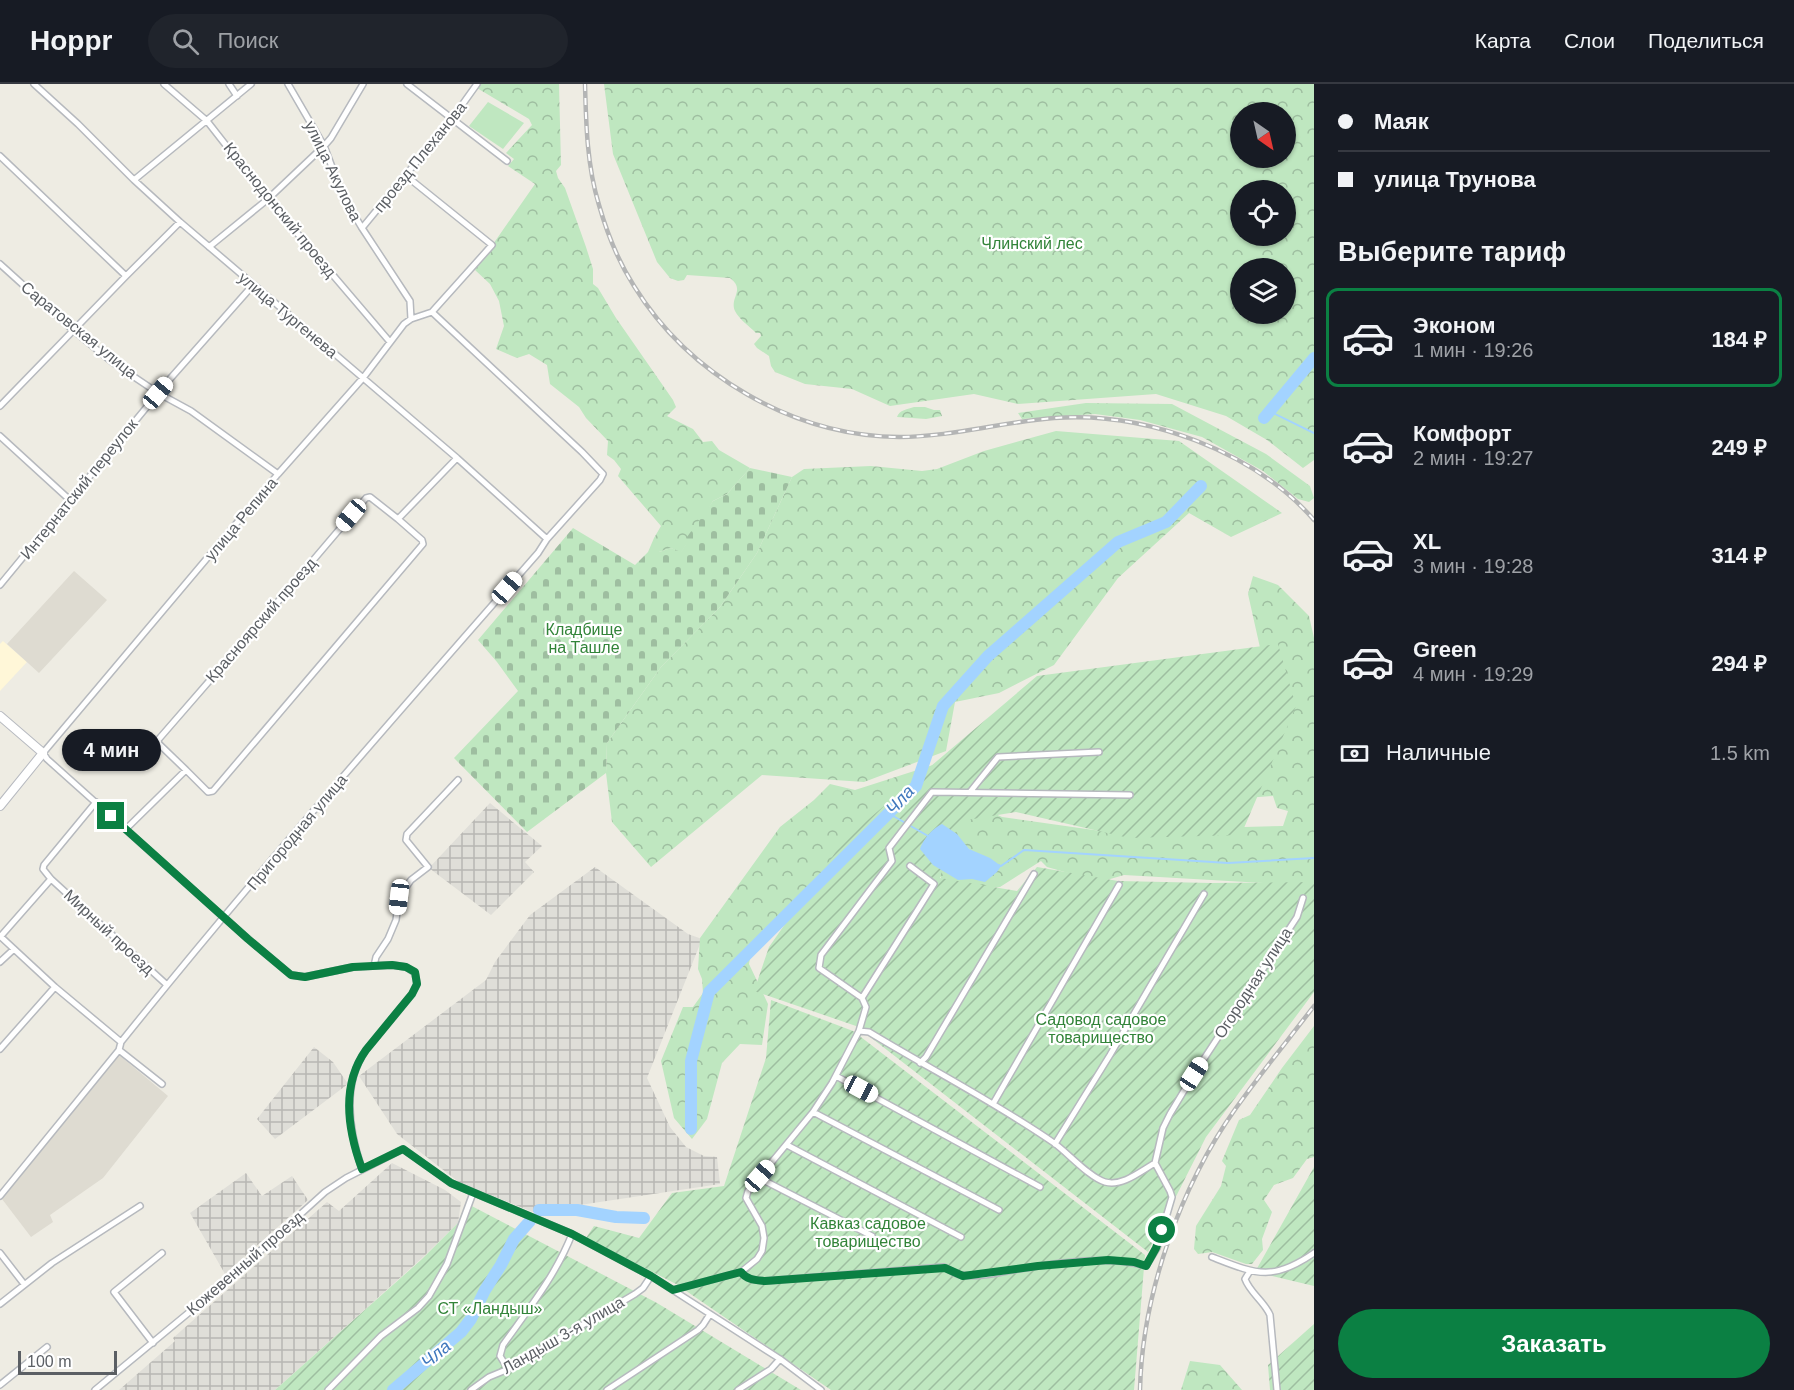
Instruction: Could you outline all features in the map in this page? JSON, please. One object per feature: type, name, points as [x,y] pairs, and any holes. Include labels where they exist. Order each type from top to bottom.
[{"type":"street","name":"улица Тургенева","points":[[34,84],[209,248],[457,458],[547,539]]},
{"type":"street","name":"Краснодонский проезд","points":[[164,84],[207,121],[268,199],[390,342]]},
{"type":"street","points":[[229,84],[237,96]]},
{"type":"street","points":[[134,180],[251,84]]},
{"type":"street","name":"улица Акулова","points":[[288,84],[324,146],[343,196],[410,301],[411,319]]},
{"type":"street","points":[[209,248],[268,199],[324,146],[363,84]]},
{"type":"street","points":[[407,84],[507,161]]},
{"type":"street","name":"проезд Плеханова","points":[[362,228],[452,119],[477,84]]},
{"type":"street","points":[[0,156],[126,276]]},
{"type":"street","name":"улица Репина","points":[[0,806],[278,474],[363,378],[404,324],[411,319],[432,312],[492,245],[405,176]]},
{"type":"street","points":[[0,405],[180,222]]},
{"type":"street","name":"Саратовская улица","points":[[0,264],[112,362],[158,393],[191,411],[278,474]]},
{"type":"street","name":"Интернатский переулок","points":[[0,585],[158,393],[253,285]]},
{"type":"street","name":"Пригородная улица","points":[[0,1196],[119,1050],[121,1042],[167,985],[301,824],[538,553],[547,539],[603,474],[432,312]]},
{"type":"street","points":[[0,436],[71,501]]},
{"type":"street","points":[[398,519],[457,458]]},
{"type":"street","name":"Красноярский проезд","points":[[370,497],[422,540],[423,544],[213,791],[208,792],[186,770],[159,744],[158,740],[366,498],[370,497]]},
{"type":"street","points":[[0,716],[291,975],[305,977],[353,967],[392,965],[411,969],[417,976],[417,984],[412,994],[366,1050],[353,1073],[349,1099],[351,1126],[355,1149],[362,1169]]},
{"type":"street","points":[[970,792],[998,757],[1099,752]]},
{"type":"street","points":[[126,829],[186,770]]},
{"type":"street","points":[[374,966],[376,957],[388,939],[396,920],[399,897],[411,880],[428,867],[406,840],[407,834],[458,780]]},
{"type":"street","points":[[673,1290],[741,1272],[757,1259],[762,1251],[764,1238],[762,1226],[746,1198],[748,1191],[813,1112],[836,1076],[860,1031],[866,1007],[862,998],[819,968],[821,955],[892,861],[889,848],[932,792],[1130,795]]},
{"type":"street","name":"Мирный проезд","points":[[96,802],[44,865],[45,872],[167,985]]},
{"type":"street","points":[[862,998],[934,884],[910,866]]},
{"type":"street","points":[[920,1063],[926,1058],[1034,874]]},
{"type":"street","name":"Мирный проезд","points":[[0,937],[51,879]]},
{"type":"street","points":[[993,1104],[1119,885]]},
{"type":"street","points":[[1055,1144],[1134,1015],[1204,894]]},
{"type":"street","name":"Огородная улица","points":[[1155,1163],[1163,1128],[1170,1114],[1297,916],[1303,898]]},
{"type":"street","points":[[0,937],[121,1042]]},
{"type":"street","points":[[0,962],[14,949]]},
{"type":"street","points":[[0,1049],[55,987]]},
{"type":"street","points":[[741,1272],[752,1280],[765,1281],[945,1268],[963,1276],[1108,1260],[1134,1262],[1146,1266],[1156,1248],[1172,1197],[1155,1163],[1120,1182],[1099,1180],[1055,1144],[993,1104],[868,1032],[860,1031]]},
{"type":"street","points":[[119,1050],[162,1084]]},
{"type":"street","points":[[836,1076],[1040,1187]]},
{"type":"street","points":[[813,1112],[999,1210]]},
{"type":"street","points":[[787,1145],[962,1237]]},
{"type":"street","name":"Кожевенный проезд","points":[[95,1390],[227,1281],[325,1192],[362,1169],[403,1149],[451,1183],[473,1193]]},
{"type":"street","points":[[760,1176],[765,1181],[872,1236]]},
{"type":"street","points":[[328,1390],[381,1336],[418,1308],[429,1296],[447,1264],[473,1193],[572,1234],[651,1276],[780,1359],[821,1390]]},
{"type":"street","points":[[0,1304],[52,1263],[140,1206]]},
{"type":"street","points":[[508,1369],[500,1356],[503,1345],[565,1252],[572,1234]]},
{"type":"street","points":[[0,1253],[24,1284]]},
{"type":"street","points":[[153,1343],[114,1292],[162,1253]]},
{"type":"street","points":[[1212,1257],[1250,1271],[1270,1273],[1283,1271],[1314,1253]]},
{"type":"street","points":[[1250,1271],[1245,1279],[1248,1286],[1267,1307],[1270,1315],[1277,1390]]},
{"type":"street","name":"Ландыш 3-я улица","points":[[471,1390],[489,1377],[508,1369],[635,1294],[643,1288],[651,1276]]},
{"type":"street","points":[[607,1390],[698,1330],[710,1314]]},
{"type":"street","points":[[0,1384],[47,1347]]},
{"type":"street","points":[[738,1390],[771,1369],[780,1359]]},
{"type":"shaded area","points":[[74,571],[107,600],[39,673],[7,644]]},
{"type":"shaded area","points":[[3,641],[27,662],[0,691],[0,644]]},
{"type":"shaded area","points":[[490,803],[542,846],[525,862],[534,872],[491,915],[429,868]]},
{"type":"shaded area","points":[[595,867],[688,934],[702,939],[647,1078],[670,1127],[686,1147],[704,1156],[717,1157],[720,1184],[533,1212],[460,1183],[397,1134],[359,1076],[486,980],[495,962],[530,915]]},
{"type":"shaded area","points":[[314,1047],[333,1062],[348,1084],[275,1139],[257,1119]]},
{"type":"shaded area","points":[[119,1055],[168,1096],[103,1178],[50,1215],[53,1222],[31,1237],[2,1199]]},
{"type":"shaded area","points":[[392,1163],[445,1190],[461,1202],[458,1223],[275,1390],[119,1390],[175,1341],[173,1338],[327,1202],[339,1211]]},
{"type":"shaded area","points":[[246,1173],[262,1196],[292,1176],[308,1200],[225,1274],[190,1213]]},
{"type":"green space","points":[[479,84],[559,84],[561,165],[556,171],[565,188],[586,247],[593,269],[593,284],[598,288],[673,400],[676,407],[667,416],[693,429],[703,442],[712,441],[719,450],[750,468],[727,494],[713,501],[681,553],[671,548],[659,552],[648,552],[661,526],[618,476],[621,469],[607,455],[608,441],[586,418],[579,407],[550,384],[547,365],[529,354],[517,358],[496,349],[504,326],[499,301],[490,284],[475,270],[535,184],[508,166],[514,159],[506,153],[532,125],[529,119],[477,88]]},
{"type":"green space","name":"Члинский лес","points":[[604,84],[1314,84],[1314,460],[1303,468],[1267,440],[1226,416],[1156,394],[1018,404],[974,394],[890,406],[852,389],[805,384],[775,372],[769,356],[754,344],[761,336],[735,311],[737,286],[735,282],[730,278],[687,275],[684,280],[678,281],[670,278],[657,262],[613,154]]},
{"type":"green space","points":[[488,102],[524,123],[503,149],[469,126]]},
{"type":"green space","points":[[1086,403],[1172,404],[1266,454],[1310,486],[1314,498],[1309,502],[1298,499],[1263,471],[1202,437],[1140,420],[1095,414],[1022,419],[1018,413]]},
{"type":"green space","points":[[914,407],[940,410],[942,416],[926,419],[897,417],[902,411]]},
{"type":"green space","points":[[1056,431],[1179,441],[1282,513],[1231,537],[1189,513],[1118,578],[1054,665],[999,693],[955,702],[946,751],[864,782],[762,775],[651,867],[612,822],[606,773],[607,743],[661,667],[720,607],[757,553],[792,477],[804,469],[871,466],[922,471],[937,469],[984,451]]},
{"type":"green space","name":"Кладбище на Ташле","points":[[750,468],[792,477],[757,553],[720,607],[661,667],[607,743],[606,773],[527,832],[454,758],[518,691],[478,640],[573,528],[635,565],[648,552],[659,552],[671,548],[681,552],[687,537],[713,501],[727,494]]},
{"type":"green space","points":[[1253,576],[1278,585],[1309,616],[1314,638],[1314,886],[1124,875],[1100,882],[1047,867],[1041,861],[1000,887],[973,890],[944,884],[938,872],[977,855],[966,847],[945,838],[961,815],[989,811],[1002,817],[1129,835],[1208,828],[1283,826],[1288,811],[1277,808],[1273,796],[1245,798],[1263,661],[1248,594]]},
{"type":"green space","name":"Садовод садовое товарищество","points":[[1278,644],[1296,706],[1241,835],[1129,838],[1016,812],[967,820],[952,836],[940,878],[1017,891],[1037,867],[1118,881],[1314,882],[1314,992],[1206,1137],[1148,1252],[856,1026],[754,991],[769,947],[844,840],[1037,676]]},
{"type":"green space","points":[[936,764],[759,950],[751,952],[749,964],[768,1004],[762,1045],[740,1044],[722,1063],[707,1119],[692,1139],[674,1118],[661,1061],[683,1007],[693,1007],[703,993],[702,979],[698,969],[700,938],[780,827],[830,784],[855,790]]},
{"type":"green space","name":"Кавказ садовое товарищество","points":[[771,1000],[853,1031],[1145,1255],[1134,1390],[831,1390],[676,1284],[586,1238],[594,1226],[639,1238],[672,1193],[724,1186],[766,1058]]},
{"type":"green space","points":[[1314,1026],[1314,1157],[1307,1159],[1293,1178],[1274,1185],[1264,1200],[1272,1212],[1262,1239],[1263,1250],[1252,1264],[1212,1252],[1198,1254],[1194,1249],[1196,1226],[1221,1186],[1226,1166],[1222,1161],[1239,1120],[1250,1115]]},
{"type":"green space","points":[[1314,1167],[1314,1286],[1255,1272]]},
{"type":"green space","name":"СТ «Ландыш»","points":[[466,1203],[657,1303],[801,1390],[275,1390],[422,1259],[458,1223]]},
{"type":"green space","points":[[1314,1324],[1314,1390],[1270,1390],[1268,1365]]},
{"type":"green space","points":[[1190,1361],[1220,1365],[1242,1390],[1181,1390]]},
{"type":"water","points":[[942,824],[957,834],[969,849],[990,858],[1001,866],[997,872],[985,882],[972,879],[958,880],[933,865],[920,849],[929,834]]},
{"type":"waterway","name":"Чла","points":[[1264,418],[1314,358]]},
{"type":"waterway","points":[[1269,411],[1314,433]]},
{"type":"waterway","name":"Чла","points":[[691,1129],[691,1061],[709,992],[916,786],[943,706],[988,656],[1118,542],[1166,522],[1201,486]]},
{"type":"waterway","points":[[888,813],[929,838]]},
{"type":"waterway","points":[[998,865],[1001,866],[1024,850],[1228,863],[1314,858]]},
{"type":"waterway","name":"Чла","points":[[539,1210],[577,1210],[616,1217],[644,1218]]},
{"type":"waterway","name":"Чла","points":[[393,1390],[461,1332],[471,1319],[514,1239],[530,1221]]},
{"type":"railway","points":[[585,84],[588,145],[595,190],[609,236],[623,267],[657,318],[684,347],[714,373],[747,394],[783,412],[821,426],[859,434],[899,437],[957,432],[1054,418],[1125,421],[1196,440],[1229,456],[1261,474],[1314,520]]},
{"type":"railway","points":[[1140,1390],[1142,1353],[1148,1316],[1168,1242],[1182,1206],[1216,1138],[1236,1108],[1314,1006]]},
{"type":"route","points":[[111,816],[291,975],[305,977],[353,967],[392,965],[406,967],[415,972],[417,984],[412,994],[366,1050],[353,1073],[349,1099],[351,1126],[355,1149],[362,1169],[403,1149],[451,1183],[572,1234],[673,1290],[741,1272],[752,1280],[765,1281],[922,1268],[945,1268],[963,1276],[1108,1260],[1134,1262],[1146,1266],[1156,1248],[1162,1230]]}]
